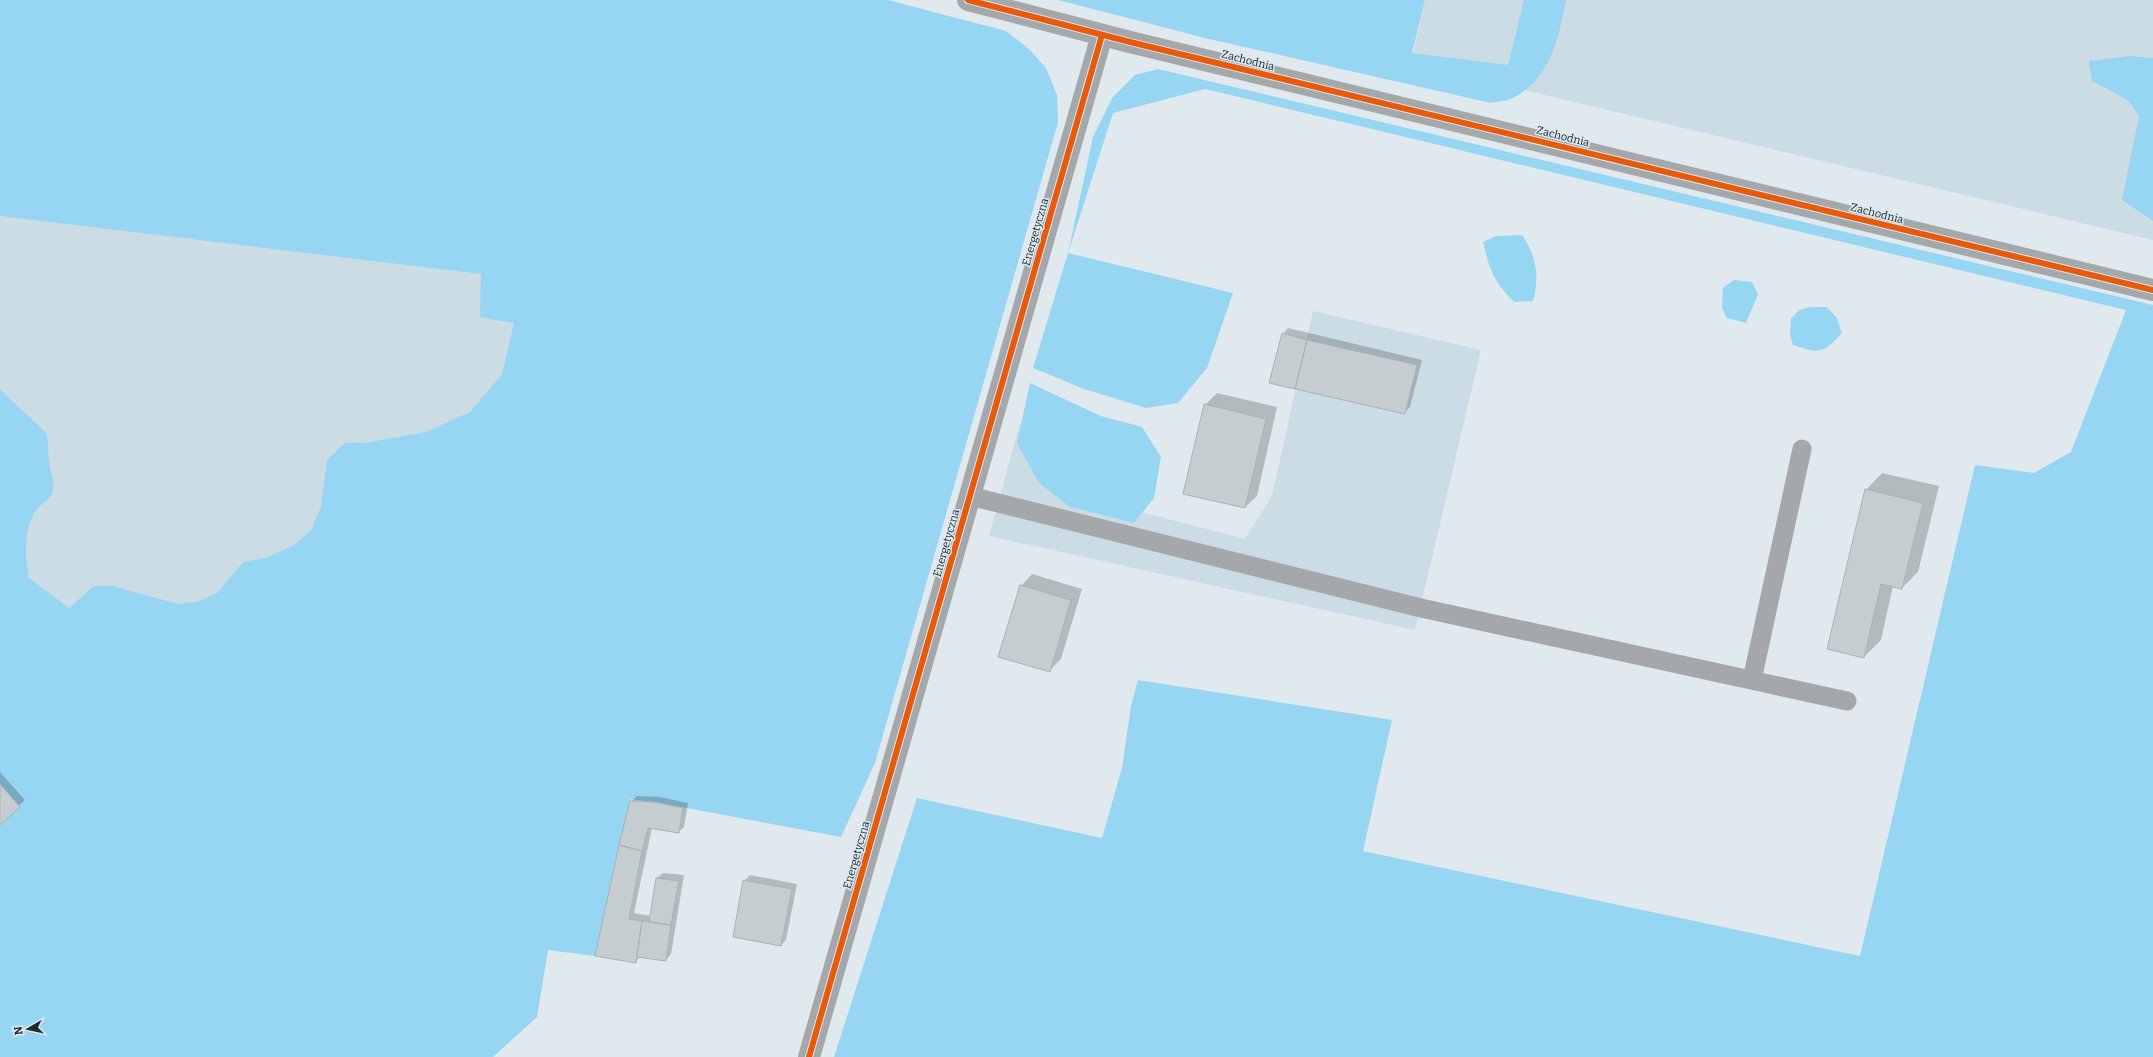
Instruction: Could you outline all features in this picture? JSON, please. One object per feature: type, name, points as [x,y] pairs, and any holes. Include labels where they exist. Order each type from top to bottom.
[{"type":"street","name":"Zachodnia","points":[[968,0],[1102,35],[2153,290]]},
{"type":"street","name":"Energetyczna","points":[[809,1057],[1102,35]]},
{"type":"lane","points":[[1752,680],[1802,449]]},
{"type":"lane","points":[[970,496],[1421,608],[1847,701]]},
{"type":"shaded area","points":[[0,0],[888,0],[1006,31],[1029,49],[1046,68],[1057,95],[1058,122],[875,763],[841,837],[631,799],[595,956],[548,950],[537,1017],[493,1057],[0,1057],[0,825],[20,807],[0,784],[0,389],[46,433],[48,440],[48,457],[53,481],[53,489],[51,496],[37,509],[29,525],[26,551],[29,578],[69,608],[94,586],[113,586],[178,604],[200,601],[217,593],[243,562],[266,558],[294,545],[311,530],[321,507],[327,460],[345,443],[364,443],[426,432],[470,412],[502,374],[514,323],[480,317],[481,274],[0,216]]},
{"type":"shaded area","points":[[1058,0],[1425,0],[1412,53],[1508,65],[1524,0],[1566,0],[1556,42],[1545,67],[1537,79],[1527,89],[1513,98],[1491,103],[1209,39]]},
{"type":"shaded area","points":[[1425,0],[2153,0],[2153,240],[1411,63]]},
{"type":"shaded area","points":[[2130,56],[2153,58],[2153,221],[2122,200],[2139,116],[2128,100],[2092,81],[2089,61]]},
{"type":"shaded area","points":[[1158,69],[2153,305],[2153,1057],[834,1057],[917,798],[1102,838],[1122,768],[1131,706],[1138,680],[1392,720],[1363,851],[1860,956],[1975,465],[2034,473],[2071,452],[2126,310],[1205,89],[1113,113],[1068,253],[1093,137],[1112,98],[1135,75]]},
{"type":"shaded area","points":[[0,211],[635,290],[0,858]]},
{"type":"shaded area","points":[[1522,235],[1531,250],[1535,266],[1535,292],[1533,301],[1514,302],[1493,275],[1483,242],[1496,236]]},
{"type":"shaded area","points":[[1068,253],[1233,293],[1207,368],[1178,403],[1146,408],[1084,389],[1033,368]]},
{"type":"shaded area","points":[[1734,280],[1752,282],[1758,294],[1746,323],[1727,318],[1722,308],[1723,288]]},
{"type":"shaded area","points":[[1810,307],[1827,307],[1837,318],[1842,333],[1830,345],[1815,351],[1793,345],[1790,335],[1791,319],[1799,310]]},
{"type":"shaded area","points":[[1313,311],[1481,350],[1415,630],[989,536],[1020,423],[1060,491],[1245,539],[1272,496]]},
{"type":"shaded area","points":[[1030,383],[1101,416],[1142,427],[1161,457],[1154,498],[1134,523],[1070,507],[1039,483],[1017,443]]},
{"type":"building","points":[[1282,333],[1307,340],[1295,389],[1269,383]]},
{"type":"building","points":[[1307,340],[1417,365],[1405,414],[1295,389]]},
{"type":"building","points":[[1204,404],[1266,419],[1245,508],[1183,494]]},
{"type":"building","points":[[1865,489],[1923,503],[1902,589],[1881,584],[1864,658],[1827,649]]},
{"type":"building","points":[[1020,585],[1071,600],[1050,672],[998,657]]},
{"type":"building","points":[[0,784],[20,807],[0,825]]},
{"type":"building","points":[[630,801],[654,802],[683,808],[679,833],[648,828],[642,851],[619,845]]},
{"type":"building","points":[[619,845],[642,851],[629,919],[642,921],[636,963],[595,956]]},
{"type":"building","points":[[656,878],[679,881],[671,925],[649,922]]},
{"type":"building","points":[[743,880],[792,889],[781,946],[733,937]]},
{"type":"building","points":[[642,921],[671,925],[666,961],[637,957]]},
{"type":"cycle path","points":[[968,0],[1130,42],[2153,290]]},
{"type":"cycle path","points":[[809,1057],[1102,35]]}]
